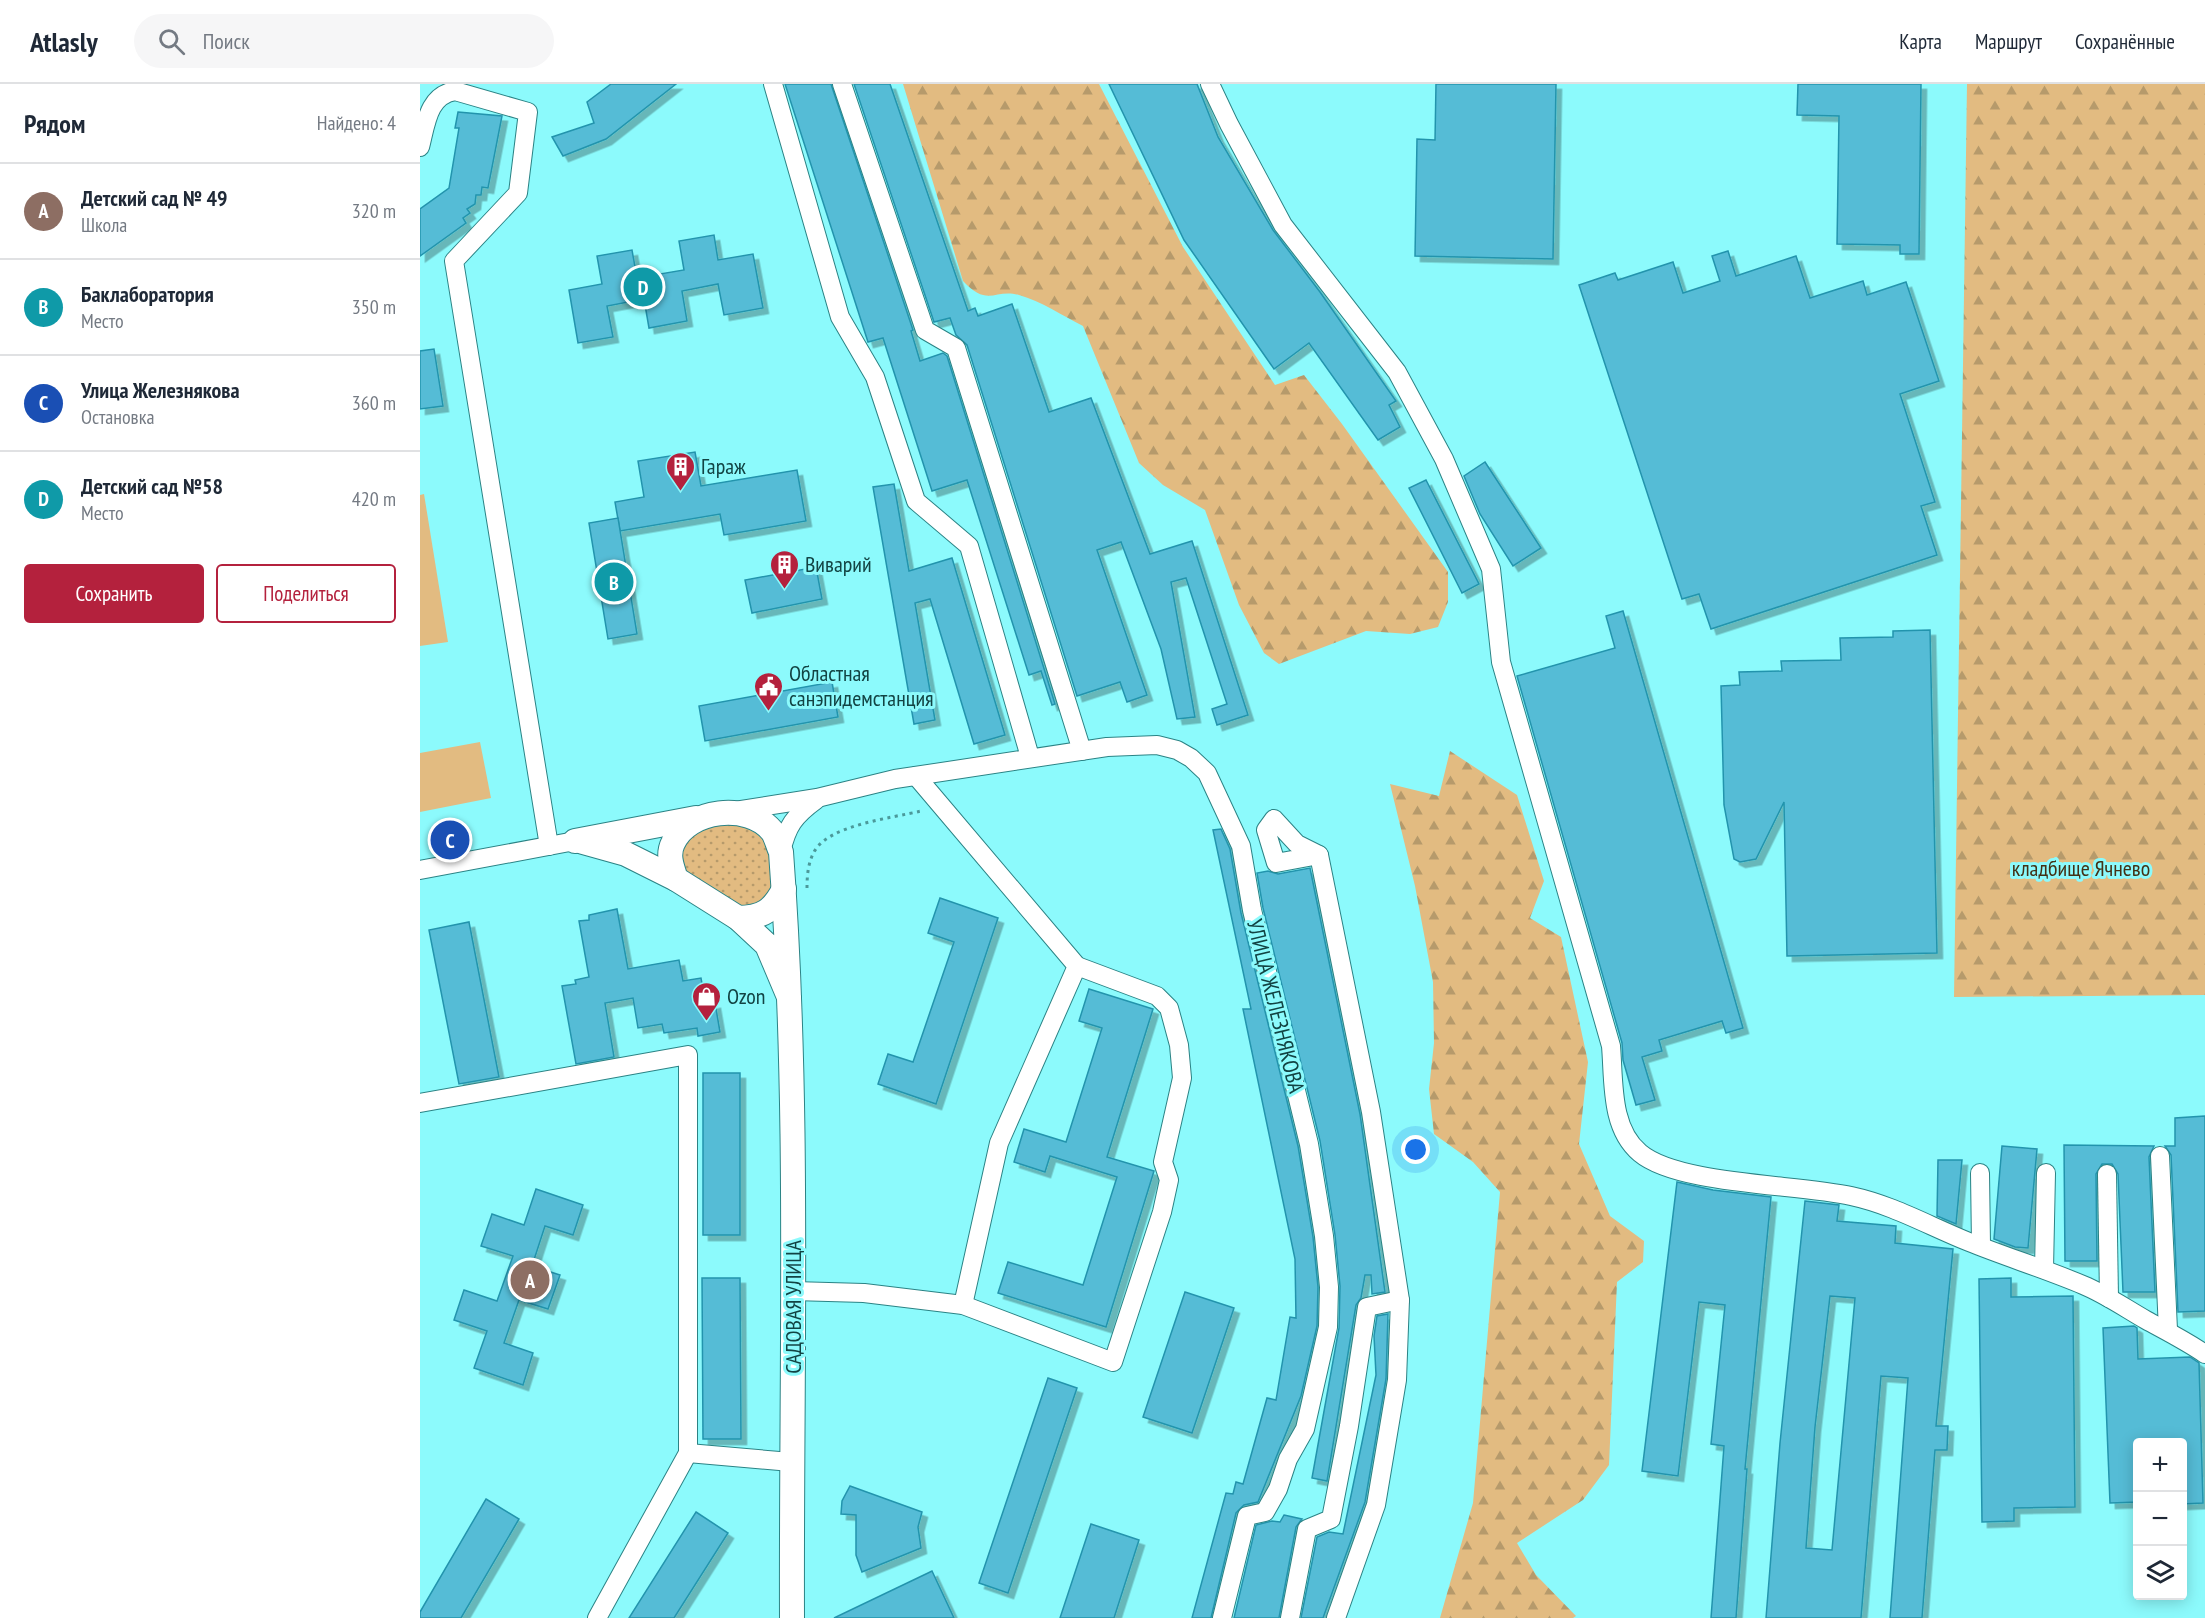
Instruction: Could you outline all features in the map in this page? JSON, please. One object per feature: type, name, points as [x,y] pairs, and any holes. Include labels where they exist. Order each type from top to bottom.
[{"type":"main road","points":[[575,841],[730,812],[755,819],[772,831],[795,892],[764,915],[738,918]]},
{"type":"main road","points":[[675,879],[670,860],[672,844],[682,829],[701,817]]},
{"type":"main road","points":[[575,841],[626,854],[675,879],[738,918],[767,945],[789,997]]},
{"type":"main road","name":"САДОВАЯ УЛИЦА","points":[[792,1618],[793,1291],[789,997],[795,892]]},
{"type":"street","points":[[773,84],[840,317],[875,377],[916,501],[969,546],[1030,757]]},
{"type":"street","points":[[842,84],[925,330],[956,348],[1082,751]]},
{"type":"street","points":[[1210,84],[1283,225],[1397,372],[1444,459],[1491,568],[1501,662],[1611,1046],[1613,1089],[1629,1141],[1640,1153],[1661,1166],[1722,1179],[1852,1196],[1914,1216],[1971,1243],[1981,1245],[2027,1266],[2044,1269],[2109,1298],[2168,1330],[2205,1354]]},
{"type":"street","points":[[420,147],[432,106],[437,98],[446,92],[455,91],[528,112],[518,193],[454,261],[549,846]]},
{"type":"street","name":"УЛИЦА ЖЕЛЕЗНЯКОВА","points":[[730,812],[817,798],[916,776],[1030,757],[1082,751],[1157,745],[1177,750],[1191,758],[1207,773],[1241,846],[1252,910],[1309,1144],[1324,1236],[1329,1287],[1328,1327],[1305,1429],[1288,1459],[1278,1489],[1265,1512],[1247,1516],[1222,1618]]},
{"type":"street","points":[[793,1291],[864,1293],[963,1305],[1113,1362],[1162,1212],[1168,1180],[1163,1161],[1182,1078],[1179,1045],[1169,1008],[1157,996],[1077,966],[916,776]]},
{"type":"street","points":[[781,852],[787,829],[800,812],[817,798]]},
{"type":"street","points":[[420,870],[575,841]]},
{"type":"street","points":[[1318,855],[1371,1112],[1400,1300],[1397,1380],[1376,1505],[1336,1618]]},
{"type":"street","points":[[963,1305],[999,1143],[1077,966]]},
{"type":"street","points":[[420,1103],[688,1055],[688,1453],[597,1618]]},
{"type":"street","points":[[2160,1156],[2168,1330]]},
{"type":"street","points":[[1980,1173],[1981,1245]]},
{"type":"street","points":[[2044,1269],[2046,1173]]},
{"type":"street","points":[[2107,1174],[2109,1298]]},
{"type":"street","points":[[1290,1618],[1306,1529],[1331,1519],[1349,1426],[1366,1307],[1400,1300]]},
{"type":"street","points":[[688,1453],[791,1462]]},
{"type":"path","points":[[795,892],[807,871],[814,850],[835,832],[928,809]]},
{"type":"green space","points":[[903,84],[1099,84],[1183,247],[1275,385],[1304,375],[1448,572],[1448,602],[1438,627],[1410,634],[1366,631],[1279,664],[1264,653],[1239,605],[1205,510],[1163,485],[1139,463],[1083,326],[1044,305],[1019,295],[979,294],[963,281]]},
{"type":"green space","name":"кладбище Ячнево","points":[[1967,84],[2205,84],[2205,995],[1954,997]]},
{"type":"green space","points":[[424,494],[448,642],[420,646],[420,495]]},
{"type":"green space","points":[[480,742],[491,798],[420,812],[420,753]]},
{"type":"green space","points":[[1450,751],[1517,795],[1544,881],[1530,918],[1561,937],[1588,1062],[1579,1144],[1610,1216],[1644,1241],[1643,1262],[1617,1282],[1609,1465],[1583,1500],[1517,1543],[1536,1575],[1576,1616],[1573,1618],[1440,1618],[1473,1503],[1500,1192],[1473,1162],[1434,1134],[1429,1089],[1434,1043],[1433,982],[1415,886],[1390,784],[1439,796]]},
{"type":"green space","points":[[730,823],[749,829],[762,838],[771,860],[773,882],[769,899],[744,909],[684,872],[682,849],[686,842],[699,831]]},
{"type":"building","points":[[611,84],[676,84],[606,139],[563,156],[552,137],[594,123],[587,102]]},
{"type":"building","points":[[785,84],[831,84],[913,330],[911,331],[920,361],[943,353],[947,356],[1055,704],[1052,705],[1041,671],[1029,675],[967,480],[932,491],[883,338],[868,342]]},
{"type":"building","points":[[854,84],[890,84],[968,311],[975,308],[978,316],[1012,304],[1049,412],[1091,398],[1150,554],[1192,541],[1248,715],[1217,725],[1212,709],[1227,704],[1186,578],[1171,582],[1195,717],[1177,719],[1161,649],[1121,542],[1097,550],[1147,695],[1127,702],[1120,682],[1077,696],[967,345],[956,335],[950,318],[934,322]]},
{"type":"building","points":[[1109,84],[1197,84],[1218,137],[1273,230],[1320,292],[1396,401],[1389,405],[1400,427],[1378,440],[1309,343],[1274,369],[1184,240]]},
{"type":"building","points":[[1436,84],[1556,84],[1553,259],[1415,256],[1417,139],[1435,140]]},
{"type":"building","points":[[1798,84],[1921,84],[1919,254],[1900,254],[1900,245],[1837,244],[1839,116],[1797,115]]},
{"type":"building","points":[[458,112],[502,116],[488,188],[482,187],[481,195],[476,195],[475,204],[467,209],[470,213],[463,218],[466,223],[420,256],[420,209],[449,188],[459,128],[455,128]]},
{"type":"building","points":[[714,235],[718,260],[753,254],[763,308],[724,315],[718,284],[682,291],[687,321],[649,328],[644,299],[607,306],[613,337],[578,343],[569,290],[602,284],[597,256],[632,250],[637,278],[684,270],[679,241]]},
{"type":"building","points":[[1728,251],[1736,276],[1796,256],[1810,298],[1863,281],[1867,295],[1906,282],[1939,381],[1900,394],[1935,502],[1921,506],[1937,555],[1711,629],[1699,594],[1682,599],[1579,285],[1615,273],[1618,280],[1673,262],[1683,293],[1720,281],[1712,256]]},
{"type":"building","points":[[434,349],[443,406],[420,409],[420,351]]},
{"type":"building","points":[[695,452],[701,486],[797,470],[806,521],[724,535],[720,514],[620,531],[615,502],[644,497],[638,461]]},
{"type":"building","points":[[1485,462],[1541,548],[1513,566],[1480,514],[1464,476]]},
{"type":"building","points":[[1426,480],[1479,584],[1462,593],[1409,488]]},
{"type":"building","points":[[894,484],[909,571],[952,558],[1005,735],[974,744],[930,599],[915,603],[935,720],[914,724],[873,487]]},
{"type":"building","points":[[618,518],[637,634],[608,639],[589,523]]},
{"type":"building","name":"Виварий","points":[[816,567],[822,599],[752,613],[745,580]]},
{"type":"building","points":[[1623,611],[1743,1028],[1726,1033],[1722,1021],[1659,1040],[1662,1051],[1642,1057],[1655,1100],[1636,1105],[1623,1060],[1622,1043],[1517,676],[1615,648],[1606,616]]},
{"type":"building","points":[[1930,630],[1937,953],[1787,956],[1784,802],[1756,859],[1740,862],[1734,859],[1724,805],[1721,686],[1740,685],[1739,672],[1782,671],[1781,661],[1841,660],[1840,638],[1893,637],[1893,631]]},
{"type":"building","name":"Областная санэпидемстанция","points":[[832,682],[838,717],[705,741],[699,706]]},
{"type":"building","points":[[1221,829],[1230,849],[1241,913],[1298,1146],[1313,1237],[1318,1287],[1317,1326],[1301,1396],[1258,1502],[1244,1505],[1236,1513],[1211,1618],[1192,1618],[1226,1493],[1233,1494],[1236,1482],[1243,1484],[1267,1398],[1276,1400],[1290,1317],[1296,1318],[1295,1259],[1243,1009],[1251,1009],[1213,830]]},
{"type":"building","points":[[1310,868],[1360,1114],[1385,1292],[1372,1294],[1371,1275],[1365,1275],[1361,1298],[1356,1305],[1327,1481],[1312,1478],[1339,1328],[1340,1286],[1335,1235],[1320,1141],[1263,908],[1257,873],[1268,871],[1278,874]]},
{"type":"building","points":[[940,898],[998,918],[936,1104],[878,1084],[888,1054],[913,1062],[954,942],[928,933]]},
{"type":"building","points":[[617,909],[628,969],[679,960],[683,981],[701,978],[706,1005],[715,1003],[720,1032],[698,1036],[697,1028],[664,1033],[662,1024],[638,1028],[633,998],[605,1003],[614,1057],[576,1064],[562,986],[576,984],[575,980],[589,977],[579,921],[589,920],[589,915]]},
{"type":"building","points":[[469,922],[499,1077],[459,1084],[429,930]]},
{"type":"building","points":[[1089,989],[1153,1009],[1107,1157],[1154,1171],[1106,1327],[998,1293],[1008,1262],[1083,1285],[1117,1177],[1050,1156],[1045,1172],[1014,1162],[1024,1129],[1066,1142],[1102,1028],[1079,1021]]},
{"type":"building","points":[[703,1073],[740,1073],[740,1235],[703,1235]]},
{"type":"building","points":[[2205,1116],[2205,1311],[2178,1312],[2171,1155],[2165,1146],[2175,1146],[2175,1118]]},
{"type":"building","points":[[2064,1145],[2154,1146],[2149,1157],[2155,1292],[2123,1292],[2118,1174],[2112,1164],[2102,1164],[2096,1174],[2097,1261],[2065,1261]]},
{"type":"building","points":[[2002,1146],[2037,1149],[2028,1248],[2015,1247],[1994,1239]]},
{"type":"building","points":[[1938,1160],[1962,1160],[1956,1224],[1937,1216]]},
{"type":"building","points":[[1677,1182],[1713,1190],[1771,1197],[1745,1469],[1747,1469],[1736,1618],[1711,1618],[1724,1446],[1711,1444],[1725,1305],[1699,1302],[1678,1476],[1642,1471]]},
{"type":"building","points":[[536,1189],[583,1205],[573,1235],[545,1226],[532,1266],[560,1275],[548,1309],[519,1300],[504,1343],[533,1353],[523,1385],[474,1368],[487,1331],[454,1320],[464,1290],[497,1301],[513,1256],[481,1246],[492,1214],[524,1225]]},
{"type":"building","points":[[1805,1201],[1839,1205],[1837,1221],[1896,1226],[1895,1243],[1953,1249],[1936,1426],[1948,1426],[1947,1450],[1935,1450],[1922,1618],[1890,1618],[1908,1378],[1881,1376],[1861,1618],[1766,1618],[1780,1443]],"holes":[[[1830,1296],[1855,1298],[1832,1550],[1806,1548],[1815,1427]]]},
{"type":"building","points":[[702,1278],[740,1278],[741,1439],[703,1439]]},
{"type":"building","points":[[2011,1278],[2011,1297],[2073,1296],[2075,1507],[2014,1508],[2014,1521],[1982,1522],[1979,1279]]},
{"type":"building","points":[[1185,1292],[1234,1308],[1192,1433],[1143,1417]]},
{"type":"building","points":[[1388,1314],[1386,1379],[1365,1502],[1323,1618],[1301,1618],[1317,1537],[1329,1532],[1343,1534],[1376,1375],[1374,1336],[1377,1316]]},
{"type":"building","points":[[2134,1326],[2137,1328],[2138,1359],[2190,1357],[2199,1363],[2203,1503],[2187,1504],[2187,1438],[2133,1438],[2133,1502],[2110,1503],[2103,1328]]},
{"type":"building","points":[[1048,1378],[1077,1388],[1008,1593],[979,1583]]},
{"type":"building","points":[[850,1486],[922,1512],[918,1527],[921,1548],[862,1572],[856,1555],[856,1515],[841,1514],[842,1501]]},
{"type":"building","points":[[486,1499],[519,1519],[461,1618],[420,1618],[420,1612]]},
{"type":"building","points":[[696,1512],[728,1533],[674,1618],[629,1618]]},
{"type":"building","points":[[1284,1515],[1302,1519],[1296,1527],[1279,1618],[1234,1618],[1256,1525],[1272,1521],[1280,1522]]},
{"type":"building","points":[[1091,1524],[1139,1540],[1114,1618],[1060,1618]]},
{"type":"building","points":[[932,1571],[954,1618],[834,1618],[928,1573]]},
{"type":"place","name":"Детский сад №58","points":[[643,287]]},
{"type":"place","name":"Гараж","points":[[680,492]]},
{"type":"place","name":"Баклаборатория","points":[[614,582]]},
{"type":"place","name":"Виварий","points":[[784,590]]},
{"type":"place","name":"Областная санэпидемстанция","points":[[768,712]]},
{"type":"place","name":"Улица Железнякова","points":[[450,840]]},
{"type":"place","name":"Ozon","points":[[706,1022]]},
{"type":"place","name":"Детский сад № 49","points":[[530,1280]]}]
